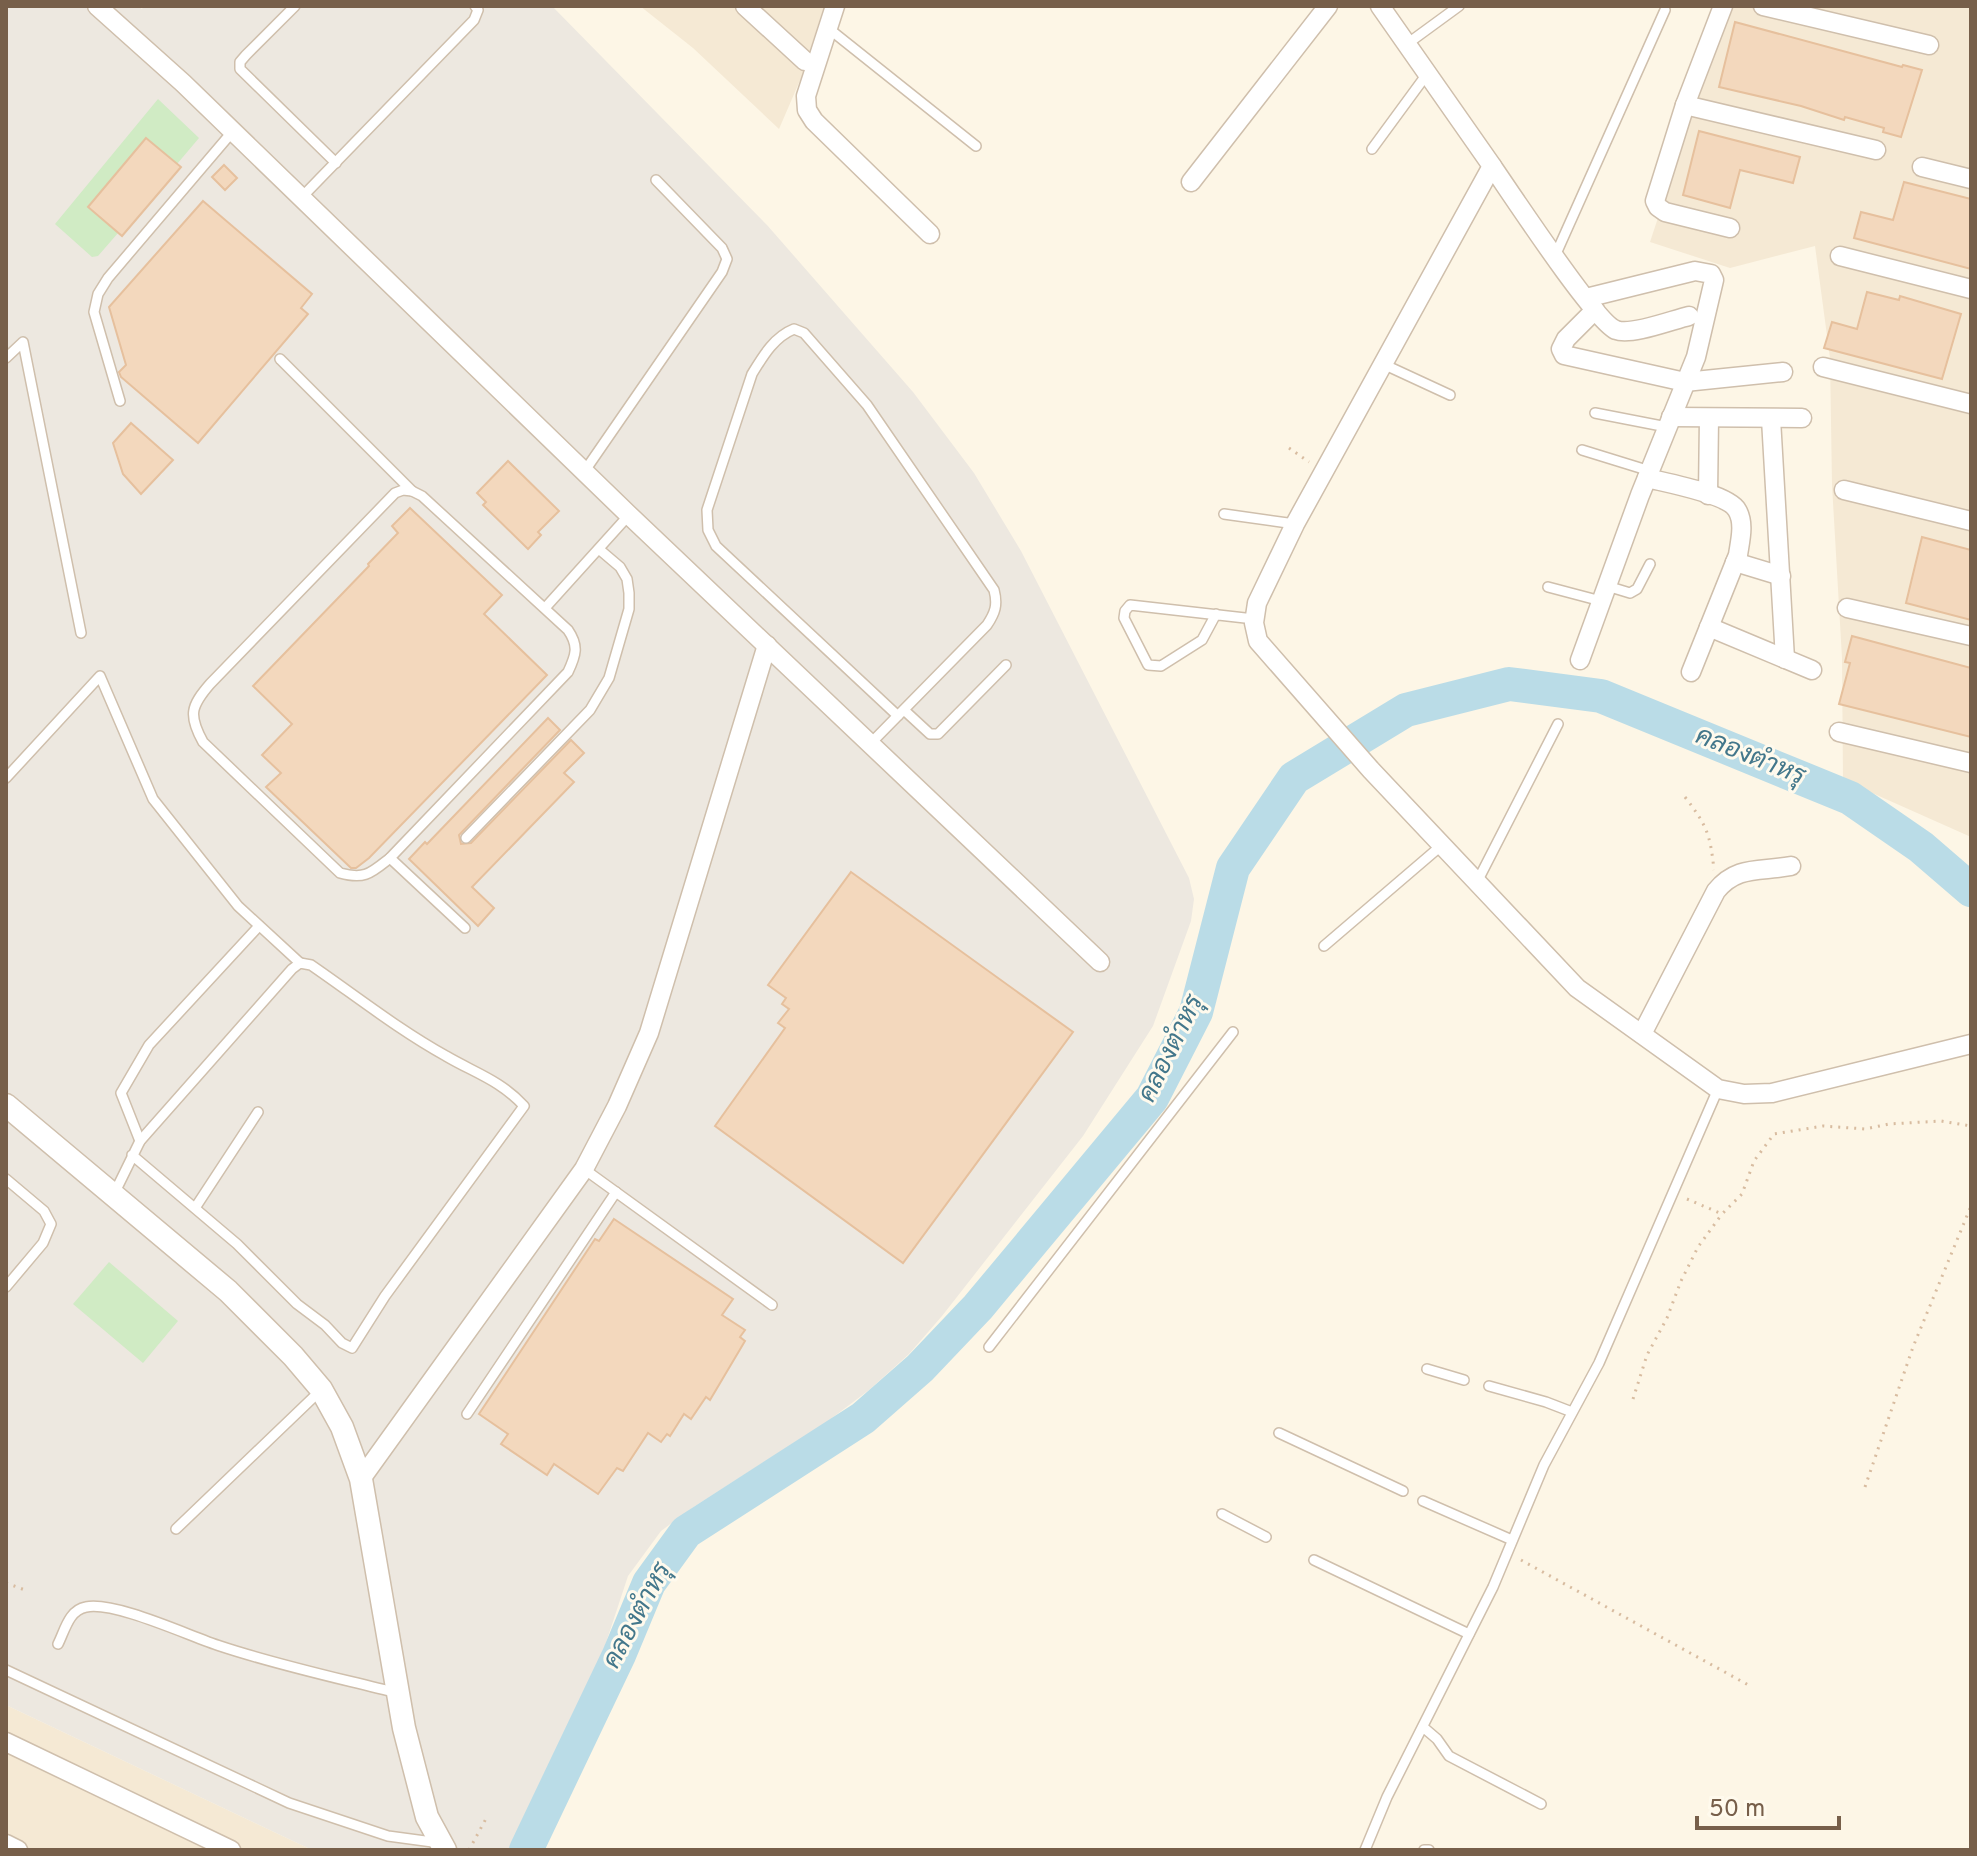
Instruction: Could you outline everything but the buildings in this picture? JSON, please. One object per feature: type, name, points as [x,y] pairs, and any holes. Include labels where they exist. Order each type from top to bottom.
[{"type":"street","points":[[97,6],[233,131],[584,472],[1100,962]]},
{"type":"street","points":[[745,6],[805,61]]},
{"type":"street","points":[[835,6],[806,96],[807,110],[814,121],[930,234]]},
{"type":"street","points":[[1191,182],[1328,6]]},
{"type":"street","points":[[1380,6],[1555,256],[1609,326],[1617,331],[1628,331],[1689,316]]},
{"type":"street","points":[[1723,6],[1685,105],[1655,201],[1665,212],[1730,228]]},
{"type":"street","points":[[1763,6],[1929,45]]},
{"type":"street","points":[[1685,105],[1876,150]]},
{"type":"street","points":[[1492,166],[1295,524],[1257,603],[1254,619],[1258,641],[1371,770],[1577,988],[1718,1089],[1744,1094],[1772,1093],[1971,1044]]},
{"type":"street","points":[[1922,167],[1971,179]]},
{"type":"street","points":[[1840,256],[1971,289]]},
{"type":"street","points":[[1580,660],[1648,474],[1685,382],[1696,357],[1714,280],[1711,274],[1695,271],[1591,304],[1566,339],[1561,349],[1564,355],[1685,382],[1783,372]]},
{"type":"street","points":[[1823,367],[1971,404]]},
{"type":"street","points":[[1669,422],[1709,418],[1802,418]]},
{"type":"street","points":[[1708,495],[1709,418]]},
{"type":"street","points":[[1771,419],[1785,659]]},
{"type":"street","points":[[1648,474],[1731,501],[1740,513],[1741,537],[1735,562],[1691,672]]},
{"type":"street","points":[[1844,490],[1971,521]]},
{"type":"street","points":[[1735,562],[1781,576]]},
{"type":"street","points":[[1847,608],[1971,636]]},
{"type":"street","points":[[1709,627],[1812,670]]},
{"type":"street","points":[[361,1479],[584,1169],[617,1106],[649,1033],[767,645]]},
{"type":"street","points":[[1839,732],[1971,763]]},
{"type":"street","points":[[1642,1034],[1716,891],[1728,877],[1791,866]]},
{"type":"street","points":[[6,1105],[228,1291],[293,1356],[321,1389],[342,1427],[361,1479],[397,1693],[423,1804],[442,1847]]},
{"type":"street","points":[[6,1742],[191,1841],[231,1850]]},
{"type":"street","points":[[6,1844],[18,1850]]},
{"type":"lane","points":[[295,6],[246,55],[240,62],[240,69],[336,163]]},
{"type":"lane","points":[[301,198],[474,20],[478,10],[475,6]]},
{"type":"lane","points":[[1407,44],[1459,6]]},
{"type":"lane","points":[[1555,256],[1665,10]]},
{"type":"lane","points":[[828,28],[976,146]]},
{"type":"lane","points":[[1372,149],[1427,74]]},
{"type":"lane","points":[[120,401],[94,312],[98,294],[108,278],[233,131]]},
{"type":"lane","points":[[584,472],[722,272],[727,259],[722,248],[656,180]]},
{"type":"lane","points":[[871,743],[901,713],[987,625],[997,603],[994,590],[867,405],[804,333],[794,329],[782,334],[752,374],[707,510],[708,530],[716,546],[901,713],[930,734],[938,734],[1006,665]]},
{"type":"lane","points":[[6,358],[23,342],[81,633]]},
{"type":"lane","points":[[280,359],[412,491],[422,496],[545,608],[576,642],[576,655],[568,672],[390,858],[369,874],[355,877],[340,873],[203,742],[194,726],[192,712],[210,684],[395,493],[412,491]]},
{"type":"lane","points":[[1383,364],[1450,395]]},
{"type":"lane","points":[[1595,413],[1669,422]]},
{"type":"lane","points":[[1582,450],[1648,474]]},
{"type":"lane","points":[[1224,514],[1295,524]]},
{"type":"lane","points":[[545,608],[629,515]]},
{"type":"lane","points":[[466,838],[590,710],[609,678],[629,609],[629,593],[627,579],[620,567],[600,550]]},
{"type":"lane","points":[[1548,587],[1604,594],[1630,593],[1637,589],[1650,564]]},
{"type":"lane","points":[[1216,614],[1202,640],[1170,661],[1153,667],[1148,665],[1124,618],[1130,605],[1216,614],[1254,619]]},
{"type":"lane","points":[[6,778],[100,676],[153,799],[238,906],[300,963],[311,965],[446,1056],[485,1074],[524,1106],[385,1296],[352,1348],[297,1304],[237,1244],[132,1155]]},
{"type":"lane","points":[[1477,882],[1558,724]]},
{"type":"lane","points":[[1324,946],[1442,845]]},
{"type":"lane","points":[[390,858],[465,928]]},
{"type":"lane","points":[[140,1141],[121,1093],[149,1045],[259,926]]},
{"type":"lane","points":[[114,1194],[140,1141],[300,963]]},
{"type":"lane","points":[[989,1347],[1233,1032]]},
{"type":"lane","points":[[1365,1850],[1387,1797],[1507,1553],[1544,1465],[1599,1363],[1718,1089]]},
{"type":"lane","points":[[195,1208],[258,1112]]},
{"type":"lane","points":[[584,1169],[772,1305]]},
{"type":"lane","points":[[6,1179],[44,1211],[51,1224],[43,1243],[6,1287]]},
{"type":"lane","points":[[467,1414],[616,1192]]},
{"type":"lane","points":[[1427,1369],[1464,1380]]},
{"type":"lane","points":[[1489,1386],[1572,1412]]},
{"type":"lane","points":[[176,1529],[321,1389]]},
{"type":"lane","points":[[1279,1433],[1403,1491]]},
{"type":"lane","points":[[1423,1501],[1512,1540]]},
{"type":"lane","points":[[1222,1514],[1266,1537]]},
{"type":"lane","points":[[1314,1560],[1469,1634]]},
{"type":"lane","points":[[58,1644],[71,1615],[81,1607],[94,1606],[122,1612],[222,1647],[397,1693]]},
{"type":"lane","points":[[6,1670],[289,1803],[388,1836],[442,1847]]},
{"type":"lane","points":[[1423,1727],[1437,1739],[1449,1756],[1541,1804]]},
{"type":"path","points":[[1289,448],[1323,472]]},
{"type":"path","points":[[1685,797],[1705,823],[1711,845],[1716,891]]},
{"type":"path","points":[[1633,1399],[1647,1355],[1698,1247],[1722,1214],[1742,1194],[1754,1161],[1774,1134],[1823,1126],[1865,1129],[1889,1124],[1941,1121],[1971,1126]]},
{"type":"path","points":[[1673,1193],[1722,1214]]},
{"type":"path","points":[[1865,1487],[1913,1347],[1971,1206]]},
{"type":"path","points":[[1507,1553],[1752,1687]]},
{"type":"path","points":[[6,1583],[25,1590]]},
{"type":"path","points":[[469,1850],[488,1815]]},
{"type":"shaded area","points":[[6,6],[137,6],[142,9],[144,6],[552,6],[767,225],[913,392],[974,473],[1021,551],[1189,878],[1194,899],[1191,921],[1153,1026],[1083,1136],[942,1316],[909,1354],[869,1390],[828,1421],[661,1531],[628,1576],[590,1691],[514,1850],[312,1850],[6,1705]]},
{"type":"shaded area","points":[[640,6],[824,6],[801,78],[779,129],[693,48]]},
{"type":"shaded area","points":[[1728,6],[1971,6],[1971,837],[1843,780],[1842,658],[1832,485],[1830,358],[1815,246],[1730,268],[1650,242]]},
{"type":"shaded area","points":[[6,1705],[312,1850],[6,1850]]},
{"type":"green space","points":[[158,99],[199,138],[177,164],[146,138],[88,206],[118,233],[98,256],[92,257],[55,224]]},
{"type":"green space","points":[[109,1262],[178,1321],[143,1363],[73,1304]]},
{"type":"waterway","name":"คลองตำหรุ","points":[[526,1850],[619,1655],[649,1583],[686,1532],[863,1418],[920,1368],[978,1307],[1152,1098],[1196,1012],[1233,868],[1294,778],[1406,710],[1509,684],[1601,696],[1850,798],[1921,847],[1971,890]]}]
